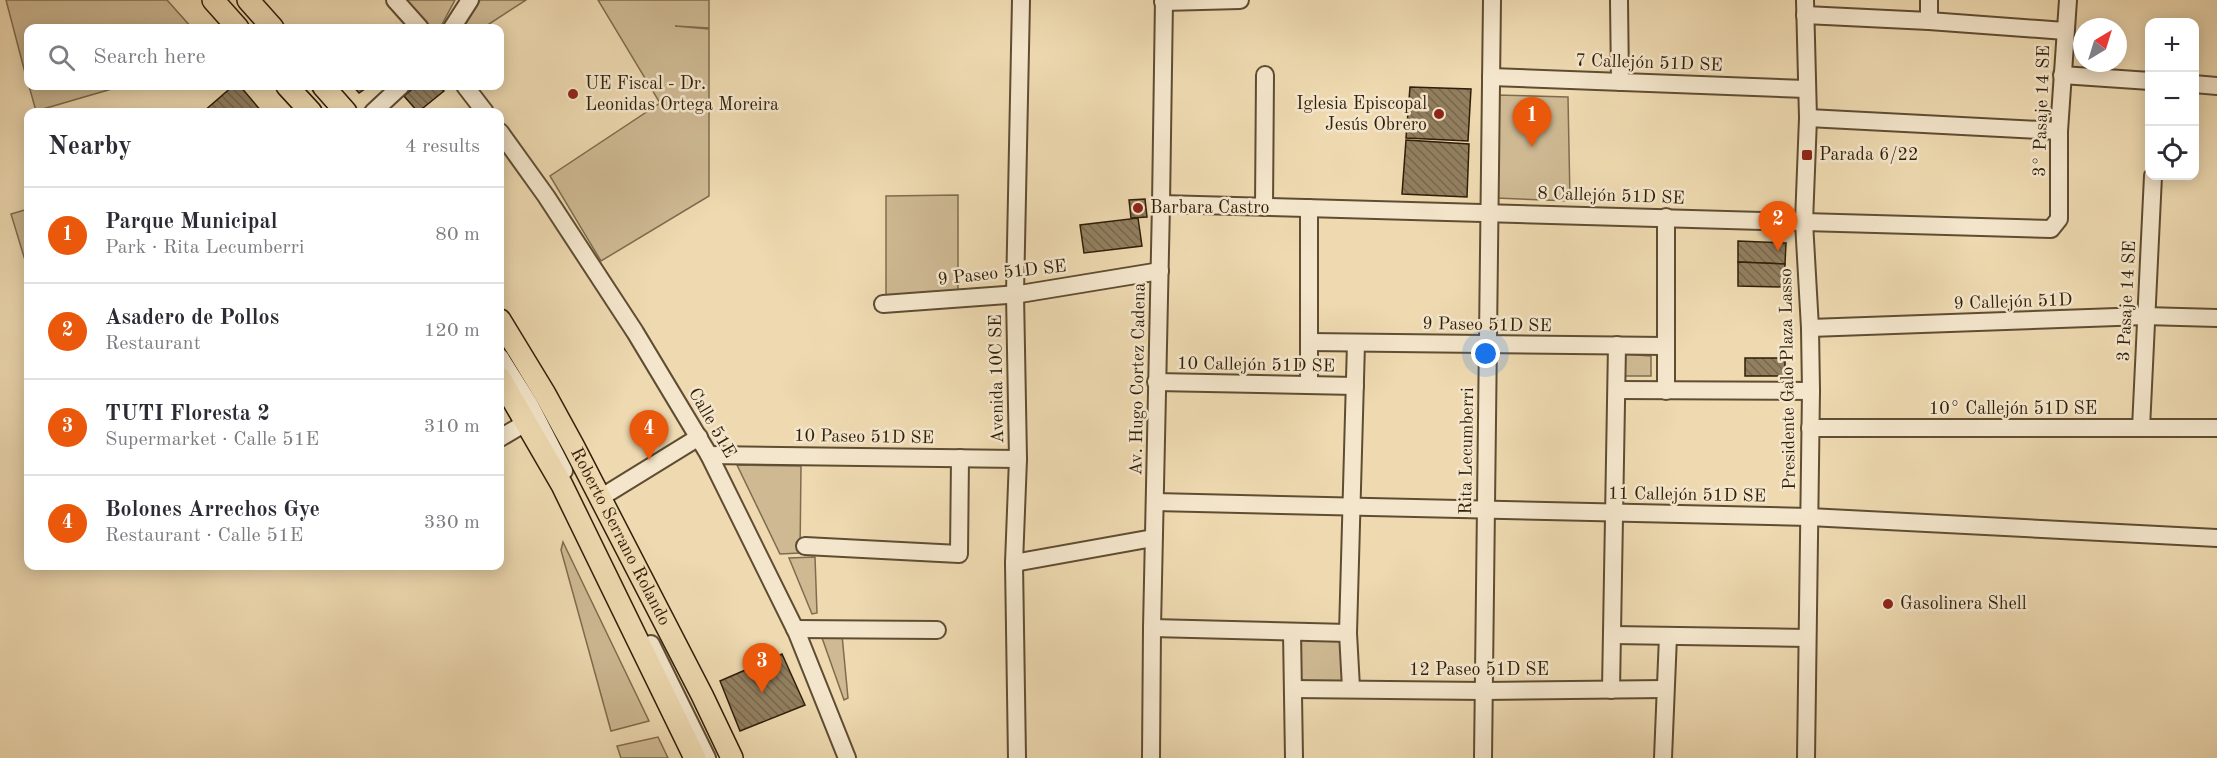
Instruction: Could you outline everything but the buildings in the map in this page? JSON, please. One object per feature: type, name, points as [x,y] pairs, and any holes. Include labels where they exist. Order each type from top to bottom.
[{"type":"main road","points":[[213,0],[234,24]]},
{"type":"main road","points":[[248,0],[269,24]]},
{"type":"main road","points":[[291,90],[307,108]]},
{"type":"main road","points":[[327,90],[342,108]]},
{"type":"main road","name":"Roberto Serrano Rolando","points":[[504,327],[545,394],[702,695],[732,758]]},
{"type":"main road","name":"Roberto Serrano Rolando","points":[[504,385],[562,485],[695,758]]},
{"type":"street","points":[[224,0],[245,24]]},
{"type":"street","points":[[239,0],[260,24]]},
{"type":"street","points":[[395,0],[416,24]]},
{"type":"street","points":[[455,24],[470,0]]},
{"type":"street","name":"Avenida 10C SE","points":[[1017,758],[1014,563],[1018,459],[1015,294],[1021,0]]},
{"type":"street","points":[[1164,1],[1240,0]]},
{"type":"street","name":"Rita Lecumberri","points":[[1483,758],[1491,0]]},
{"type":"street","points":[[1619,0],[1620,82]]},
{"type":"street","points":[[1929,0],[1929,21]]},
{"type":"street","name":"3° Pasaje 14 SE","points":[[2057,223],[2059,219],[2059,131],[2068,0]]},
{"type":"street","name":"Av. Hugo Cortez Cadena","points":[[1151,758],[1164,1]]},
{"type":"street","points":[[1805,7],[1929,21],[2065,31]]},
{"type":"street","name":"Presidente Galo Plaza Lasso","points":[[1805,7],[1808,118],[1804,222],[1811,391],[1806,758]]},
{"type":"street","points":[[1264,207],[1266,75]]},
{"type":"street","points":[[2062,75],[2145,81]]},
{"type":"street","name":"7 Callejón 51D SE","points":[[1491,77],[1806,89]]},
{"type":"street","points":[[2199,84],[2217,86]]},
{"type":"street","points":[[302,90],[317,108]]},
{"type":"street","points":[[319,90],[335,108]]},
{"type":"street","points":[[377,108],[397,90]]},
{"type":"street","points":[[468,90],[482,108]]},
{"type":"street","points":[[1808,118],[2059,131]]},
{"type":"street","name":"Calle 51E","points":[[504,138],[612,296],[709,455],[795,629],[847,758]]},
{"type":"street","name":"3 Pasaje 14 SE","points":[[2141,428],[2153,180]]},
{"type":"street","name":"8 Callejón 51D SE","points":[[1161,204],[2051,229],[2057,223]]},
{"type":"street","points":[[1309,208],[1309,385]]},
{"type":"street","points":[[1666,217],[1666,391]]},
{"type":"street","name":"9 Paseo 51D SE","points":[[883,304],[1015,294],[1160,272]]},
{"type":"street","name":"9 Callejón 51D","points":[[1810,328],[2145,316],[2217,318]]},
{"type":"street","name":"9 Paseo 51D SE","points":[[1309,342],[1665,346]]},
{"type":"street","name":"Roberto Serrano Rolando","points":[[504,343],[567,449],[722,758]]},
{"type":"street","points":[[1351,688],[1348,633],[1356,343]]},
{"type":"street","points":[[1611,690],[1617,345]]},
{"type":"street","name":"Roberto Serrano Rolando","points":[[504,363],[556,453],[707,758]]},
{"type":"street","name":"10 Callejón 51D SE","points":[[1156,382],[1355,386]]},
{"type":"street","points":[[1618,390],[1811,391]]},
{"type":"street","points":[[504,436],[527,422]]},
{"type":"street","name":"10° Callejón 51D SE","points":[[1810,428],[2217,428]]},
{"type":"street","points":[[600,498],[699,437]]},
{"type":"street","name":"10 Paseo 51D SE","points":[[709,455],[1018,459]]},
{"type":"street","points":[[805,546],[959,554],[960,458]]},
{"type":"street","name":"11 Callejón 51D SE","points":[[1155,502],[1809,517],[2217,538]]},
{"type":"street","points":[[1014,563],[1153,538]]},
{"type":"street","points":[[1152,628],[1348,633]]},
{"type":"street","points":[[795,629],[937,630]]},
{"type":"street","points":[[1292,632],[1294,758]]},
{"type":"street","points":[[1612,635],[1807,638]]},
{"type":"street","points":[[1663,758],[1668,636]]},
{"type":"street","name":"12 Paseo 51D SE","points":[[1293,689],[1484,691],[1665,689]]},
{"type":"shaded area","points":[[6,0],[167,0],[188,24],[24,24],[24,69]]},
{"type":"shaded area","points":[[404,0],[455,0],[442,24],[426,24]]},
{"type":"shaded area","points":[[480,0],[526,0],[489,24],[465,24]]},
{"type":"shaded area","points":[[598,0],[709,0],[709,28],[675,26],[709,29],[709,196],[601,261],[550,176],[660,103]]},
{"type":"shaded area","points":[[30,90],[108,90],[46,108],[35,108]]},
{"type":"shaded area","points":[[1496,95],[1568,97],[1570,201],[1496,198]]},
{"type":"shaded area","points":[[958,195],[958,294],[886,300],[886,196]]},
{"type":"shaded area","points":[[24,210],[24,257],[11,214]]},
{"type":"shaded area","points":[[1622,354],[1651,356],[1651,376],[1623,376]]},
{"type":"shaded area","points":[[737,465],[801,466],[800,553],[780,554]]},
{"type":"shaded area","points":[[563,542],[649,721],[611,731],[561,550]]},
{"type":"shaded area","points":[[815,557],[817,613],[812,614],[789,558]]},
{"type":"shaded area","points":[[1292,632],[1348,633],[1351,688],[1293,689]]},
{"type":"shaded area","points":[[821,635],[842,635],[848,698],[844,700]]},
{"type":"shaded area","points":[[658,737],[668,758],[621,758],[617,746]]},
{"type":"place","name":"UE Fiscal - Dr. Leonidas Ortega Moreira","points":[[573,94]]},
{"type":"place","name":"Iglesia Episcopal Jesús Obrero","points":[[1439,114]]},
{"type":"place","name":"Parque Municipal","points":[[1532,147]]},
{"type":"place","name":"Parada 6/22","points":[[1807,155]]},
{"type":"place","name":"Barbara Castro","points":[[1138,208]]},
{"type":"place","name":"Asadero de Pollos","points":[[1778,251]]},
{"type":"place","name":"Bolones Arrechos Gye","points":[[649,460]]},
{"type":"place","name":"Gasolinera Shell","points":[[1888,604]]},
{"type":"place","name":"TUTI Floresta 2","points":[[762,693]]}]
